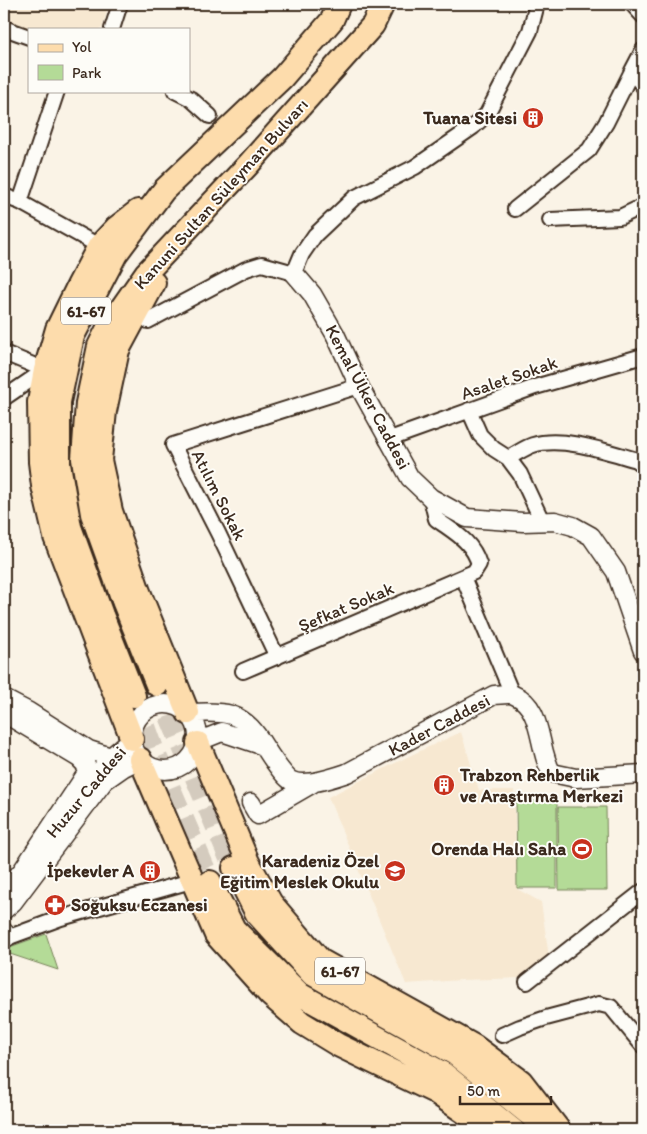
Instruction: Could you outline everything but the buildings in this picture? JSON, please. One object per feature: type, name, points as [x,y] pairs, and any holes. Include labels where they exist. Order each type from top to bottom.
[{"type":"main road","name":"Kanuni Sultan Süleyman Bulvarı","points":[[134,696],[102,616],[70,527],[59,464],[59,402],[73,336],[116,254],[164,190],[282,78],[332,20],[339,4]]},
{"type":"main road","name":"Kanuni Sultan Süleyman Bulvarı","points":[[157,686],[124,603],[92,514],[83,458],[87,403],[99,346],[109,326],[146,272],[247,166],[373,25],[383,4]]},
{"type":"main road","name":"61-67","points":[[164,190],[116,228],[99,246],[56,329],[39,402],[40,462],[43,486],[55,537],[136,749],[216,935],[270,995],[302,1024],[338,1045],[435,1092],[485,1129]]},
{"type":"main road","name":"61-67","points":[[188,714],[132,574],[111,511],[100,460],[105,411],[118,350],[156,280],[196,220]]},
{"type":"main road","name":"61-67","points":[[198,743],[248,862],[271,903],[320,960],[474,1046],[521,1081],[559,1130]]},
{"type":"main road","name":"61-67","points":[[234,868],[257,914],[312,974],[455,1054],[549,1130]]},
{"type":"main road","name":"61-67","points":[[210,882],[234,929],[301,995],[444,1074],[514,1130]]},
{"type":"street","points":[[112,28],[120,4]]},
{"type":"street","points":[[148,321],[246,269],[262,264],[294,273],[302,254],[315,235],[354,198],[415,167],[473,127],[487,114],[530,32],[537,4]]},
{"type":"street","points":[[632,4],[643,16]]},
{"type":"street","points":[[4,28],[28,37]]},
{"type":"street","points":[[515,209],[589,150],[606,123],[643,50]]},
{"type":"street","points":[[632,71],[643,86]]},
{"type":"street","points":[[20,202],[57,92]]},
{"type":"street","points":[[177,92],[191,99],[210,116]]},
{"type":"street","points":[[4,196],[20,202],[99,246]]},
{"type":"street","points":[[550,220],[620,216],[643,206]]},
{"type":"street","name":"Kemal Ülker Caddesi","points":[[294,273],[312,294],[336,334],[359,386],[387,440],[410,478],[431,498],[467,518],[522,522],[554,521],[573,526],[591,536],[616,572],[643,651]]},
{"type":"street","points":[[4,353],[45,370]]},
{"type":"street","name":"Asalet Sokak","points":[[387,440],[535,387],[643,356]]},
{"type":"street","points":[[4,398],[45,370]]},
{"type":"street","name":"Atılım Sokak","points":[[277,657],[218,532],[173,445],[359,386]]},
{"type":"street","points":[[469,410],[480,435],[494,449],[508,458],[520,474],[542,521]]},
{"type":"street","points":[[508,458],[533,445],[562,442],[637,460],[643,465]]},
{"type":"street","points":[[431,498],[436,519],[459,535],[475,551],[479,564],[474,572],[463,577],[512,694]]},
{"type":"street","name":"Şefkat Sokak","points":[[243,672],[463,577]]},
{"type":"street","name":"Kader Caddesi","points":[[188,714],[212,712],[232,716],[255,732],[291,780],[316,782],[347,773],[494,695],[512,694],[526,702],[535,718],[546,765],[552,773],[576,778],[643,774]]},
{"type":"street","points":[[4,700],[29,712],[89,750],[112,757]]},
{"type":"street","points":[[188,714],[179,707],[168,704],[157,705],[146,710],[138,718],[133,728],[136,749],[148,766],[158,770],[169,770],[179,767],[191,757],[198,743],[222,732],[264,746]]},
{"type":"street","points":[[4,713],[79,758],[86,765],[87,773],[22,871]]},
{"type":"street","name":"61-67","points":[[188,714],[195,723],[198,743]]},
{"type":"street","name":"Huzur Caddesi","points":[[4,892],[112,757],[136,749]]},
{"type":"street","name":"Huzur Caddesi","points":[[4,910],[13,902],[104,781],[124,767],[136,749]]},
{"type":"street","points":[[251,803],[258,815],[316,782]]},
{"type":"street","points":[[5,936],[184,883]]},
{"type":"street","points":[[527,982],[643,891]]},
{"type":"street","points":[[502,1035],[529,1024],[599,1004],[611,1007],[643,1046]]},
{"type":"shaded area","points":[[4,4],[109,4],[102,28],[28,28],[7,20]]},
{"type":"shaded area","points":[[461,732],[479,790],[514,790],[517,889],[541,902],[549,957],[520,978],[406,984],[328,797]]},
{"type":"green space","name":"Orenda Halı Saha","points":[[516,801],[557,801],[557,888],[517,888]]},
{"type":"green space","name":"Orenda Halı Saha","points":[[558,807],[606,807],[607,890],[559,890]]},
{"type":"green space","points":[[46,934],[58,970],[4,952],[4,949]]},
{"type":"tunnel","points":[[157,685],[234,868]]},
{"type":"tunnel","points":[[134,696],[153,749],[210,882]]},
{"type":"place","name":"Tuana Sitesi","points":[[533,118]]},
{"type":"place","name":"Trabzon Rehberlik ve Araştırma Merkezi","points":[[444,785]]},
{"type":"place","name":"Orenda Halı Saha","points":[[582,849]]},
{"type":"place","name":"İpekevler A","points":[[150,871]]},
{"type":"place","name":"Karadeniz Özel Eğitim Meslek Okulu","points":[[395,871]]},
{"type":"place","name":"Soğuksu Eczanesi","points":[[55,905]]}]
